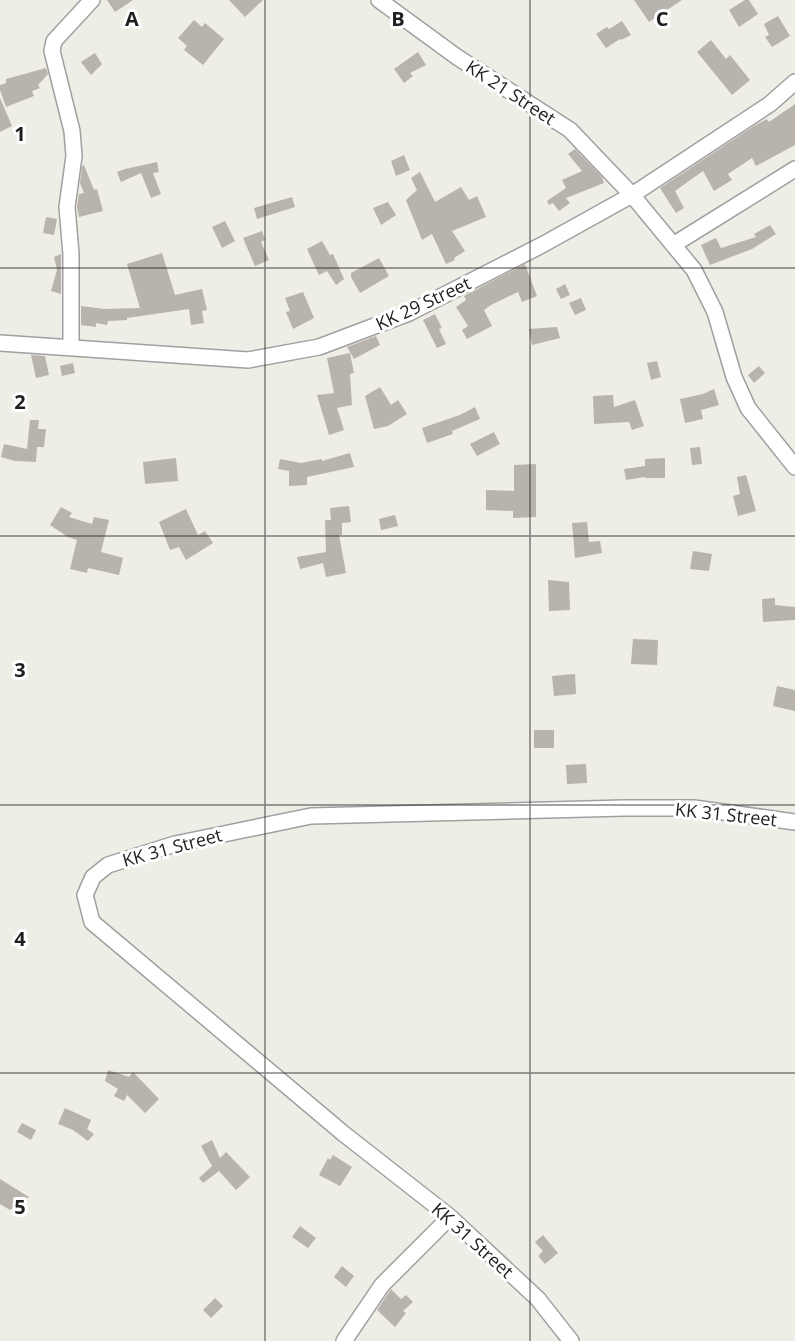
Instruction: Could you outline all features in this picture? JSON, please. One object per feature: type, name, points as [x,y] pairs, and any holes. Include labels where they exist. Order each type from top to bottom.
[{"type":"street","points":[[71,347],[71,254],[67,207],[74,156],[72,132],[52,51],[54,40],[93,0]]},
{"type":"street","name":"KK 21 Street","points":[[379,0],[457,57],[570,130],[632,195],[694,270],[715,312],[734,377],[748,408],[795,467]]},
{"type":"street","name":"KK 29 Street","points":[[0,343],[248,360],[319,347],[409,313],[542,245],[632,195],[770,104],[795,82]]},
{"type":"street","points":[[673,245],[795,169]]},
{"type":"street","name":"KK 31 Street","points":[[571,1341],[538,1299],[450,1217],[344,1134],[92,922],[85,895],[93,877],[108,865],[175,843],[311,816],[694,808],[795,822]]},
{"type":"street","points":[[344,1341],[382,1285],[450,1217]]},
{"type":"building","points":[[107,0],[133,0],[115,12]]},
{"type":"building","points":[[229,0],[263,0],[245,17]]},
{"type":"building","points":[[634,0],[682,0],[649,22]]},
{"type":"building","points":[[749,0],[758,14],[739,27],[729,10]]},
{"type":"building","points":[[778,16],[790,36],[772,47],[765,37],[769,35],[764,24]]},
{"type":"building","points":[[194,20],[202,27],[205,23],[224,39],[203,65],[184,50],[187,46],[178,38]]},
{"type":"building","points":[[622,21],[631,35],[606,48],[596,34]]},
{"type":"building","points":[[711,40],[726,59],[730,55],[750,80],[732,95],[697,52]]},
{"type":"building","points":[[418,52],[426,65],[410,73],[413,76],[404,83],[394,69]]},
{"type":"building","points":[[95,53],[102,64],[91,75],[81,62]]},
{"type":"building","points":[[46,68],[48,74],[38,85],[40,88],[32,91],[34,96],[6,107],[0,85],[6,83],[6,79]]},
{"type":"building","points":[[0,98],[12,126],[0,132]]},
{"type":"building","points":[[795,104],[795,145],[756,166],[752,158],[728,174],[732,180],[714,191],[703,171],[675,191],[684,208],[676,213],[660,188],[754,126],[767,119],[769,122]]},
{"type":"building","points":[[575,149],[602,177],[604,183],[566,198],[570,203],[559,211],[553,203],[549,205],[547,201],[566,188],[562,180],[582,171],[568,154]]},
{"type":"building","points":[[404,155],[410,170],[396,176],[391,161]]},
{"type":"building","points":[[157,162],[159,172],[153,173],[161,194],[151,198],[141,173],[121,182],[117,172],[125,169]]},
{"type":"building","points":[[84,165],[94,190],[97,189],[103,211],[79,217],[77,207],[79,194],[84,193],[80,183]]},
{"type":"building","points":[[420,172],[435,202],[461,187],[469,200],[477,196],[486,217],[452,231],[465,251],[446,264],[432,234],[422,240],[406,200],[417,190],[411,178]]},
{"type":"building","points":[[292,197],[295,207],[257,219],[254,208]]},
{"type":"building","points":[[388,202],[396,215],[381,225],[373,208]]},
{"type":"building","points":[[46,217],[57,219],[54,235],[43,233]]},
{"type":"building","points":[[225,221],[235,241],[222,248],[212,227]]},
{"type":"building","points":[[770,225],[776,234],[752,249],[710,265],[701,245],[716,238],[721,248],[756,237],[754,234]]},
{"type":"building","points":[[262,231],[265,240],[261,242],[269,260],[255,266],[243,238]]},
{"type":"building","points":[[322,241],[330,255],[333,254],[344,279],[336,285],[327,271],[319,275],[307,249]]},
{"type":"building","points":[[162,253],[175,295],[202,289],[207,310],[202,311],[204,323],[191,325],[189,309],[108,321],[107,325],[96,323],[96,327],[81,325],[81,306],[104,309],[140,308],[127,264]]},
{"type":"building","points":[[61,254],[61,294],[51,291],[57,270],[54,257]]},
{"type":"building","points":[[379,258],[389,276],[360,293],[351,273]]},
{"type":"building","points":[[525,264],[537,296],[522,302],[518,292],[491,305],[484,310],[492,326],[467,339],[462,330],[468,326],[456,307],[466,300],[464,296]]},
{"type":"building","points":[[565,284],[570,295],[561,299],[556,289]]},
{"type":"building","points":[[303,292],[314,318],[293,329],[286,312],[290,311],[285,298]]},
{"type":"building","points":[[581,298],[586,310],[575,315],[569,303]]},
{"type":"building","points":[[435,314],[446,344],[437,348],[423,320]]},
{"type":"building","points":[[557,327],[560,338],[532,345],[529,329]]},
{"type":"building","points":[[376,336],[380,345],[354,359],[347,347]]},
{"type":"building","points":[[350,353],[354,373],[350,374],[352,405],[337,408],[344,430],[329,435],[317,395],[334,393],[327,358]]},
{"type":"building","points":[[31,355],[45,356],[49,375],[36,378]]},
{"type":"building","points":[[657,361],[661,377],[651,380],[647,363]]},
{"type":"building","points":[[73,363],[75,373],[62,376],[60,366]]},
{"type":"building","points":[[759,366],[765,373],[754,383],[748,375]]},
{"type":"building","points":[[380,387],[391,405],[398,400],[407,414],[388,426],[374,429],[365,396]]},
{"type":"building","points":[[714,389],[719,405],[701,410],[703,419],[685,423],[680,399]]},
{"type":"building","points":[[613,395],[614,407],[635,400],[644,426],[632,430],[629,422],[594,424],[593,396]]},
{"type":"building","points":[[475,407],[480,419],[452,431],[453,434],[427,443],[422,428],[460,415]]},
{"type":"building","points":[[30,420],[39,420],[38,429],[46,429],[44,447],[37,447],[36,462],[15,461],[1,457],[4,444],[27,449]]},
{"type":"building","points":[[494,432],[500,444],[477,456],[470,444]]},
{"type":"building","points":[[700,447],[702,464],[692,465],[690,448]]},
{"type":"building","points":[[350,453],[354,467],[307,477],[307,485],[289,486],[289,471],[278,469],[280,459],[301,463],[322,459],[322,461]]},
{"type":"building","points":[[176,458],[178,481],[145,484],[143,462]]},
{"type":"building","points":[[665,458],[665,478],[645,477],[626,480],[624,469],[645,466],[645,459]]},
{"type":"building","points":[[536,464],[536,517],[513,518],[513,511],[486,510],[486,490],[514,491],[514,465]]},
{"type":"building","points":[[746,475],[756,511],[738,516],[733,496],[740,494],[737,477]]},
{"type":"building","points":[[349,506],[351,522],[342,523],[342,535],[339,535],[346,573],[326,577],[323,563],[300,569],[297,557],[326,552],[325,520],[331,520],[330,508]]},
{"type":"building","points":[[61,507],[72,513],[69,517],[92,524],[94,517],[109,520],[101,552],[123,558],[119,575],[88,568],[87,573],[70,569],[77,540],[65,536],[50,525]]},
{"type":"building","points":[[186,509],[198,535],[205,531],[213,543],[186,560],[179,547],[170,550],[159,522]]},
{"type":"building","points":[[395,515],[398,526],[381,530],[379,519]]},
{"type":"building","points":[[587,522],[589,542],[600,541],[602,553],[575,558],[572,523]]},
{"type":"building","points":[[693,551],[712,554],[709,571],[690,569]]},
{"type":"building","points":[[548,580],[569,582],[570,610],[549,611]]},
{"type":"building","points":[[775,598],[775,605],[795,607],[795,620],[763,622],[762,599]]},
{"type":"building","points":[[633,639],[658,640],[657,665],[631,664]]},
{"type":"building","points":[[575,674],[576,694],[554,696],[552,676]]},
{"type":"building","points":[[777,686],[795,690],[795,711],[773,706]]},
{"type":"building","points":[[534,730],[554,730],[554,748],[534,748]]},
{"type":"building","points":[[586,764],[587,783],[567,784],[566,765]]},
{"type":"building","points":[[108,1070],[129,1077],[133,1072],[159,1099],[145,1113],[127,1095],[124,1101],[114,1096],[118,1089],[105,1081]]},
{"type":"building","points":[[65,1108],[91,1120],[87,1129],[94,1134],[88,1141],[73,1130],[58,1124]]},
{"type":"building","points":[[22,1123],[36,1130],[31,1140],[17,1132]]},
{"type":"building","points":[[212,1140],[220,1158],[226,1152],[250,1177],[236,1190],[219,1171],[203,1183],[199,1178],[212,1166],[201,1146]]},
{"type":"building","points":[[333,1155],[352,1167],[340,1186],[319,1175],[328,1158],[330,1160]]},
{"type":"building","points":[[0,1179],[29,1197],[10,1210],[0,1204]]},
{"type":"building","points":[[300,1226],[316,1238],[308,1248],[292,1237]]},
{"type":"building","points":[[543,1235],[558,1253],[545,1264],[538,1256],[543,1251],[535,1242]]},
{"type":"building","points":[[342,1266],[354,1276],[346,1287],[334,1277]]},
{"type":"building","points":[[391,1289],[401,1299],[406,1295],[413,1302],[403,1311],[406,1313],[395,1327],[377,1310]]},
{"type":"building","points":[[215,1298],[223,1306],[211,1318],[203,1310]]}]
